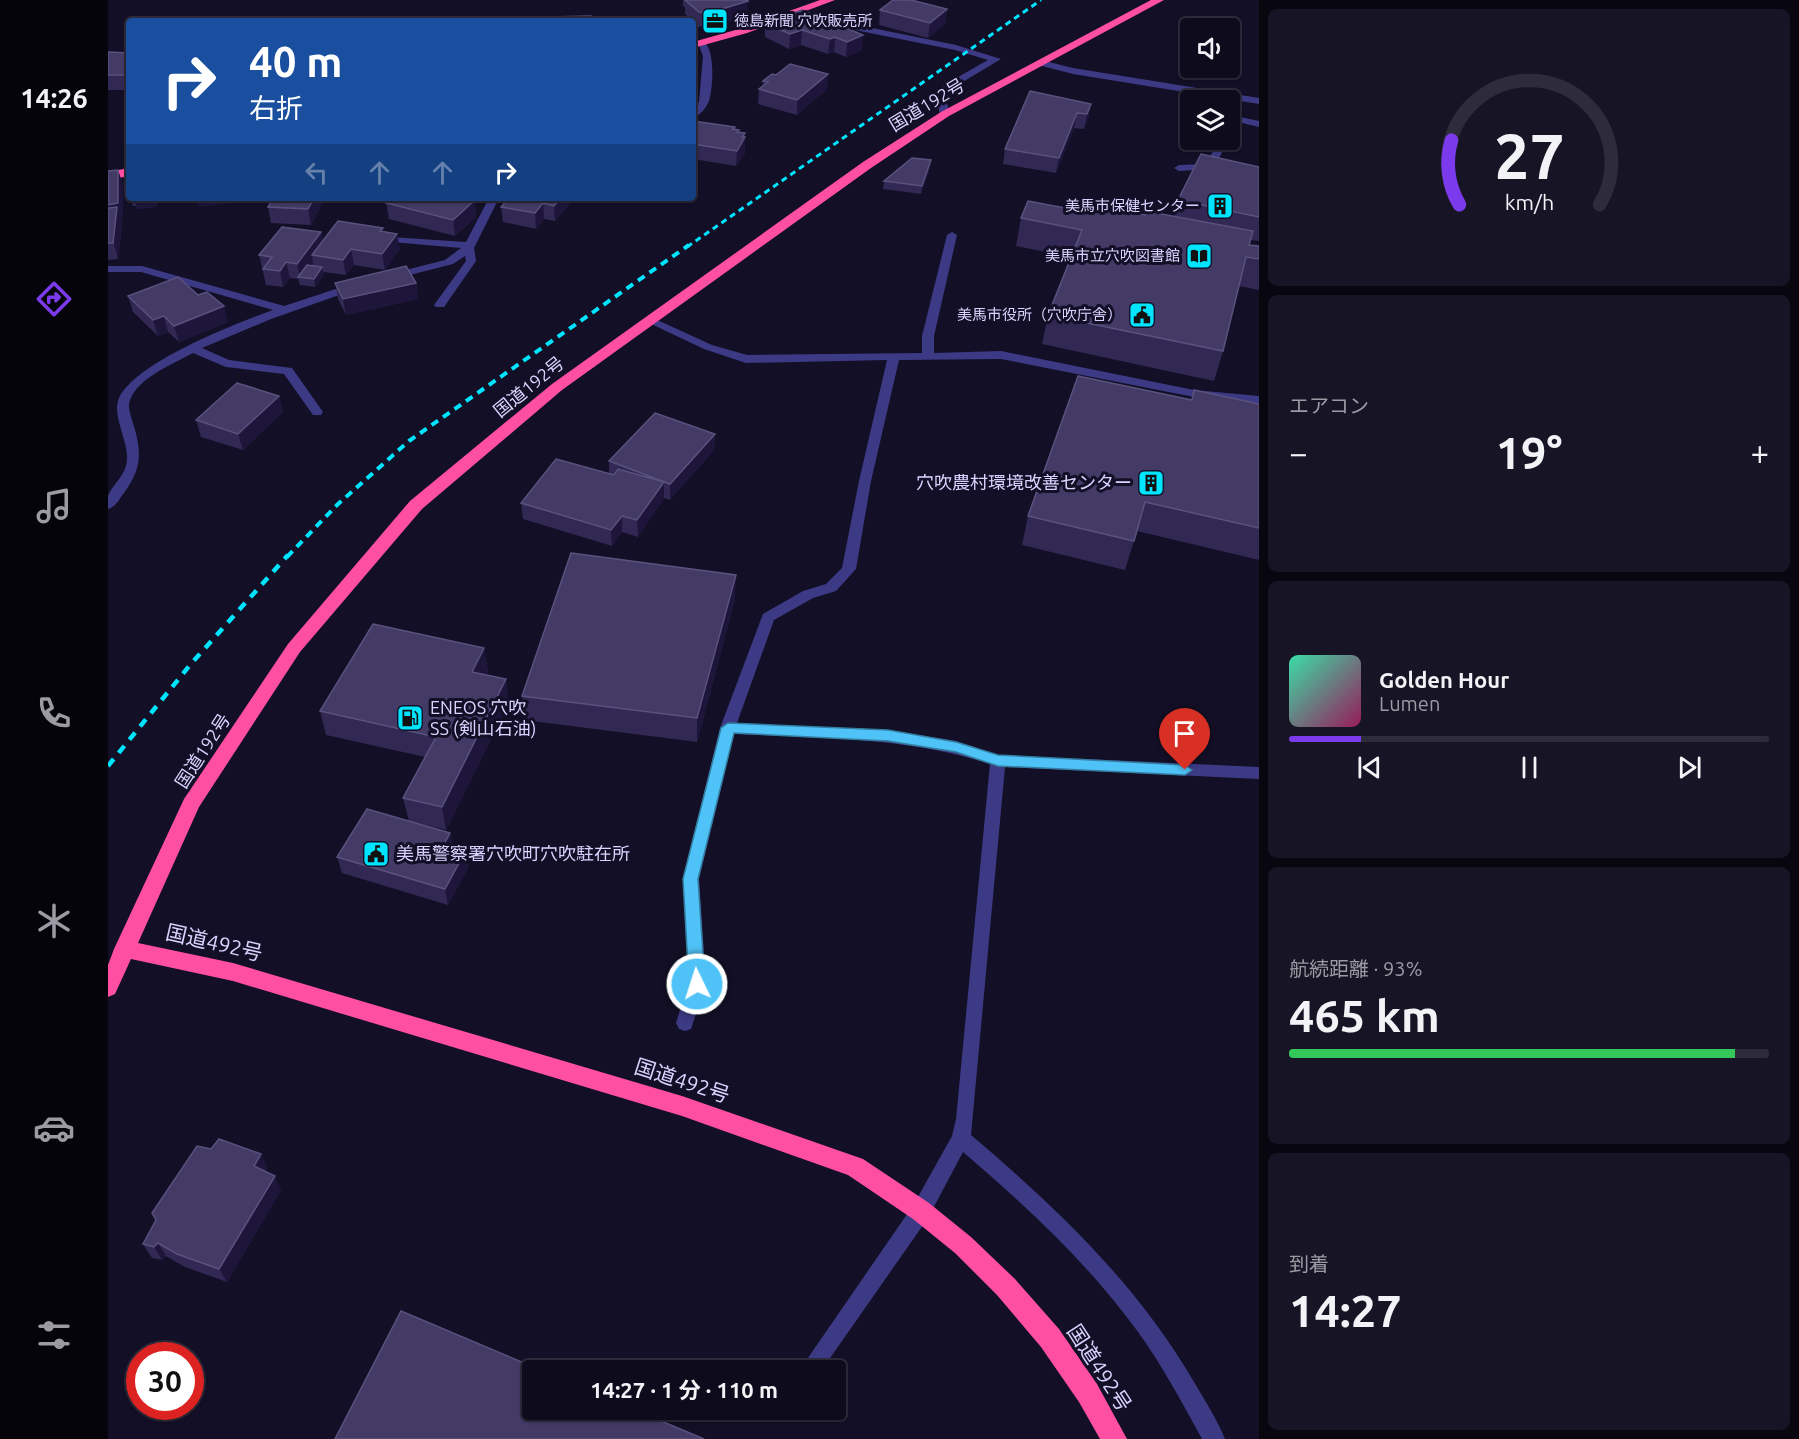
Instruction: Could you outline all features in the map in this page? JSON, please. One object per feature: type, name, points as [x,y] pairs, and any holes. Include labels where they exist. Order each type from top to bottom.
[{"type":"highway","points":[[697,44],[830,0]]},
{"type":"highway","name":"国道192号","points":[[108,988],[191,804],[294,648],[416,505],[557,387],[867,165],[945,114],[1159,0]]},
{"type":"highway","points":[[108,176],[126,173]]},
{"type":"highway","name":"国道492号","points":[[124,949],[233,972],[682,1106],[855,1167],[921,1211],[963,1245],[1006,1287],[1050,1338],[1088,1393],[1114,1439]]},
{"type":"street","points":[[792,14],[956,48],[996,59],[947,87],[941,100],[945,114]]},
{"type":"street","points":[[696,112],[704,102],[708,56],[697,44]]},
{"type":"street","points":[[1041,63],[1072,71],[1259,101]]},
{"type":"street","points":[[1240,119],[1259,124]]},
{"type":"street","points":[[1179,168],[1209,167],[1218,150]]},
{"type":"street","points":[[108,505],[130,476],[135,454],[124,413],[124,399],[136,382],[176,355],[285,310],[368,283],[448,262],[469,247],[492,201]]},
{"type":"street","points":[[928,356],[928,336],[952,235]]},
{"type":"street","points":[[364,236],[469,247]]},
{"type":"street","points":[[440,305],[471,261],[469,247]]},
{"type":"street","points":[[108,269],[142,269],[285,310]]},
{"type":"street","points":[[651,321],[708,347],[746,359],[1012,357],[1189,393],[1231,400],[1259,400]]},
{"type":"street","points":[[192,348],[226,363],[288,371],[318,412]]},
{"type":"street","points":[[686,1023],[697,984],[691,879],[728,728],[768,617],[808,594],[831,588],[849,569],[865,482],[894,357]]},
{"type":"street","points":[[728,728],[888,736],[956,747],[998,761],[1259,773]]},
{"type":"street","points":[[817,1360],[921,1211],[961,1138],[965,1119],[998,761]]},
{"type":"street","points":[[961,1138],[1068,1233],[1130,1305],[1179,1376],[1214,1439]]},
{"type":"building","points":[[685,0],[748,1],[709,13],[699,12]]},
{"type":"building","points":[[893,0],[911,0],[947,9],[930,23],[880,10]]},
{"type":"building","points":[[802,10],[863,35],[847,42],[802,30],[790,34],[765,23]]},
{"type":"building","points":[[591,16],[591,18],[547,18]]},
{"type":"building","points":[[108,52],[126,53],[126,75],[108,75]]},
{"type":"building","points":[[790,64],[828,74],[797,100],[759,89],[768,82],[763,81],[772,74],[776,75]]},
{"type":"building","points":[[1030,91],[1091,104],[1087,114],[1077,113],[1059,158],[1005,149]]},
{"type":"building","points":[[696,121],[735,127],[733,129],[739,130],[737,132],[745,133],[737,151],[696,144]]},
{"type":"building","points":[[1201,154],[1259,167],[1259,217],[1178,200]]},
{"type":"building","points":[[912,158],[931,160],[922,186],[884,181]]},
{"type":"building","points":[[118,170],[118,203],[108,205],[108,171]]},
{"type":"building","points":[[271,201],[312,201],[308,209],[268,207]]},
{"type":"building","points":[[388,201],[474,201],[453,220],[386,203]]},
{"type":"building","points":[[506,201],[558,201],[554,206],[543,203],[535,213],[501,207]]},
{"type":"building","name":"美馬市役所（穴吹庁舎）","points":[[1028,201],[1086,212],[1089,205],[1145,215],[1146,211],[1253,231],[1249,245],[1259,246],[1259,259],[1246,257],[1223,351],[1048,315],[1082,230],[1021,218]]},
{"type":"building","points":[[117,207],[113,243],[108,243],[108,208]]},
{"type":"building","points":[[338,221],[383,228],[380,231],[397,234],[382,254],[351,249],[343,260],[312,255]]},
{"type":"building","points":[[282,227],[321,232],[297,264],[286,262],[280,271],[263,269],[272,257],[259,255]]},
{"type":"building","points":[[307,265],[322,267],[314,279],[298,277]]},
{"type":"building","points":[[406,266],[416,283],[343,299],[335,283]]},
{"type":"building","points":[[178,277],[198,295],[207,292],[224,306],[174,326],[164,316],[153,320],[128,296]]},
{"type":"building","name":"穴吹農村環境改善センター","points":[[1078,376],[1192,400],[1194,390],[1259,404],[1259,528],[1145,502],[1134,541],[1028,516]]},
{"type":"building","points":[[237,383],[279,396],[238,434],[196,420]]},
{"type":"building","points":[[655,413],[715,434],[670,484],[609,461]]},
{"type":"building","points":[[556,459],[614,475],[618,469],[664,482],[637,520],[622,516],[611,530],[521,503]]},
{"type":"building","points":[[571,553],[736,575],[697,718],[522,696]]},
{"type":"building","points":[[373,624],[484,648],[472,672],[506,679],[442,807],[403,798],[436,737],[320,711]]},
{"type":"building","points":[[367,809],[450,833],[443,846],[465,852],[445,889],[337,857]]},
{"type":"building","points":[[219,1139],[261,1154],[254,1166],[275,1176],[219,1269],[177,1254],[158,1243],[154,1247],[143,1244],[156,1220],[152,1213],[197,1146],[211,1149]]},
{"type":"building","points":[[401,1311],[522,1362],[522,1420],[659,1420],[704,1439],[335,1439]]},
{"type":"railway","points":[[687,247],[1041,0]]},
{"type":"railway","points":[[287,557],[337,505],[409,441],[689,245]]},
{"type":"railway","points":[[108,766],[190,665],[288,555]]},
{"type":"place","name":"徳島新聞 穴吹販売所","points":[[715,21]]},
{"type":"place","name":"美馬市保健センター","points":[[1220,206]]},
{"type":"place","name":"美馬市立穴吹図書館","points":[[1199,256]]},
{"type":"place","name":"美馬市役所（穴吹庁舎）","points":[[1142,315]]},
{"type":"place","name":"穴吹農村環境改善センター","points":[[1151,483]]},
{"type":"place","name":"ENEOS 穴吹 SS (剣山石油)","points":[[410,718]]},
{"type":"place","name":"美馬警察署穴吹町穴吹駐在所","points":[[376,854]]},
{"type":"route","points":[[697,984],[691,879],[728,728],[888,736],[956,747],[998,761],[1185,770]]}]
